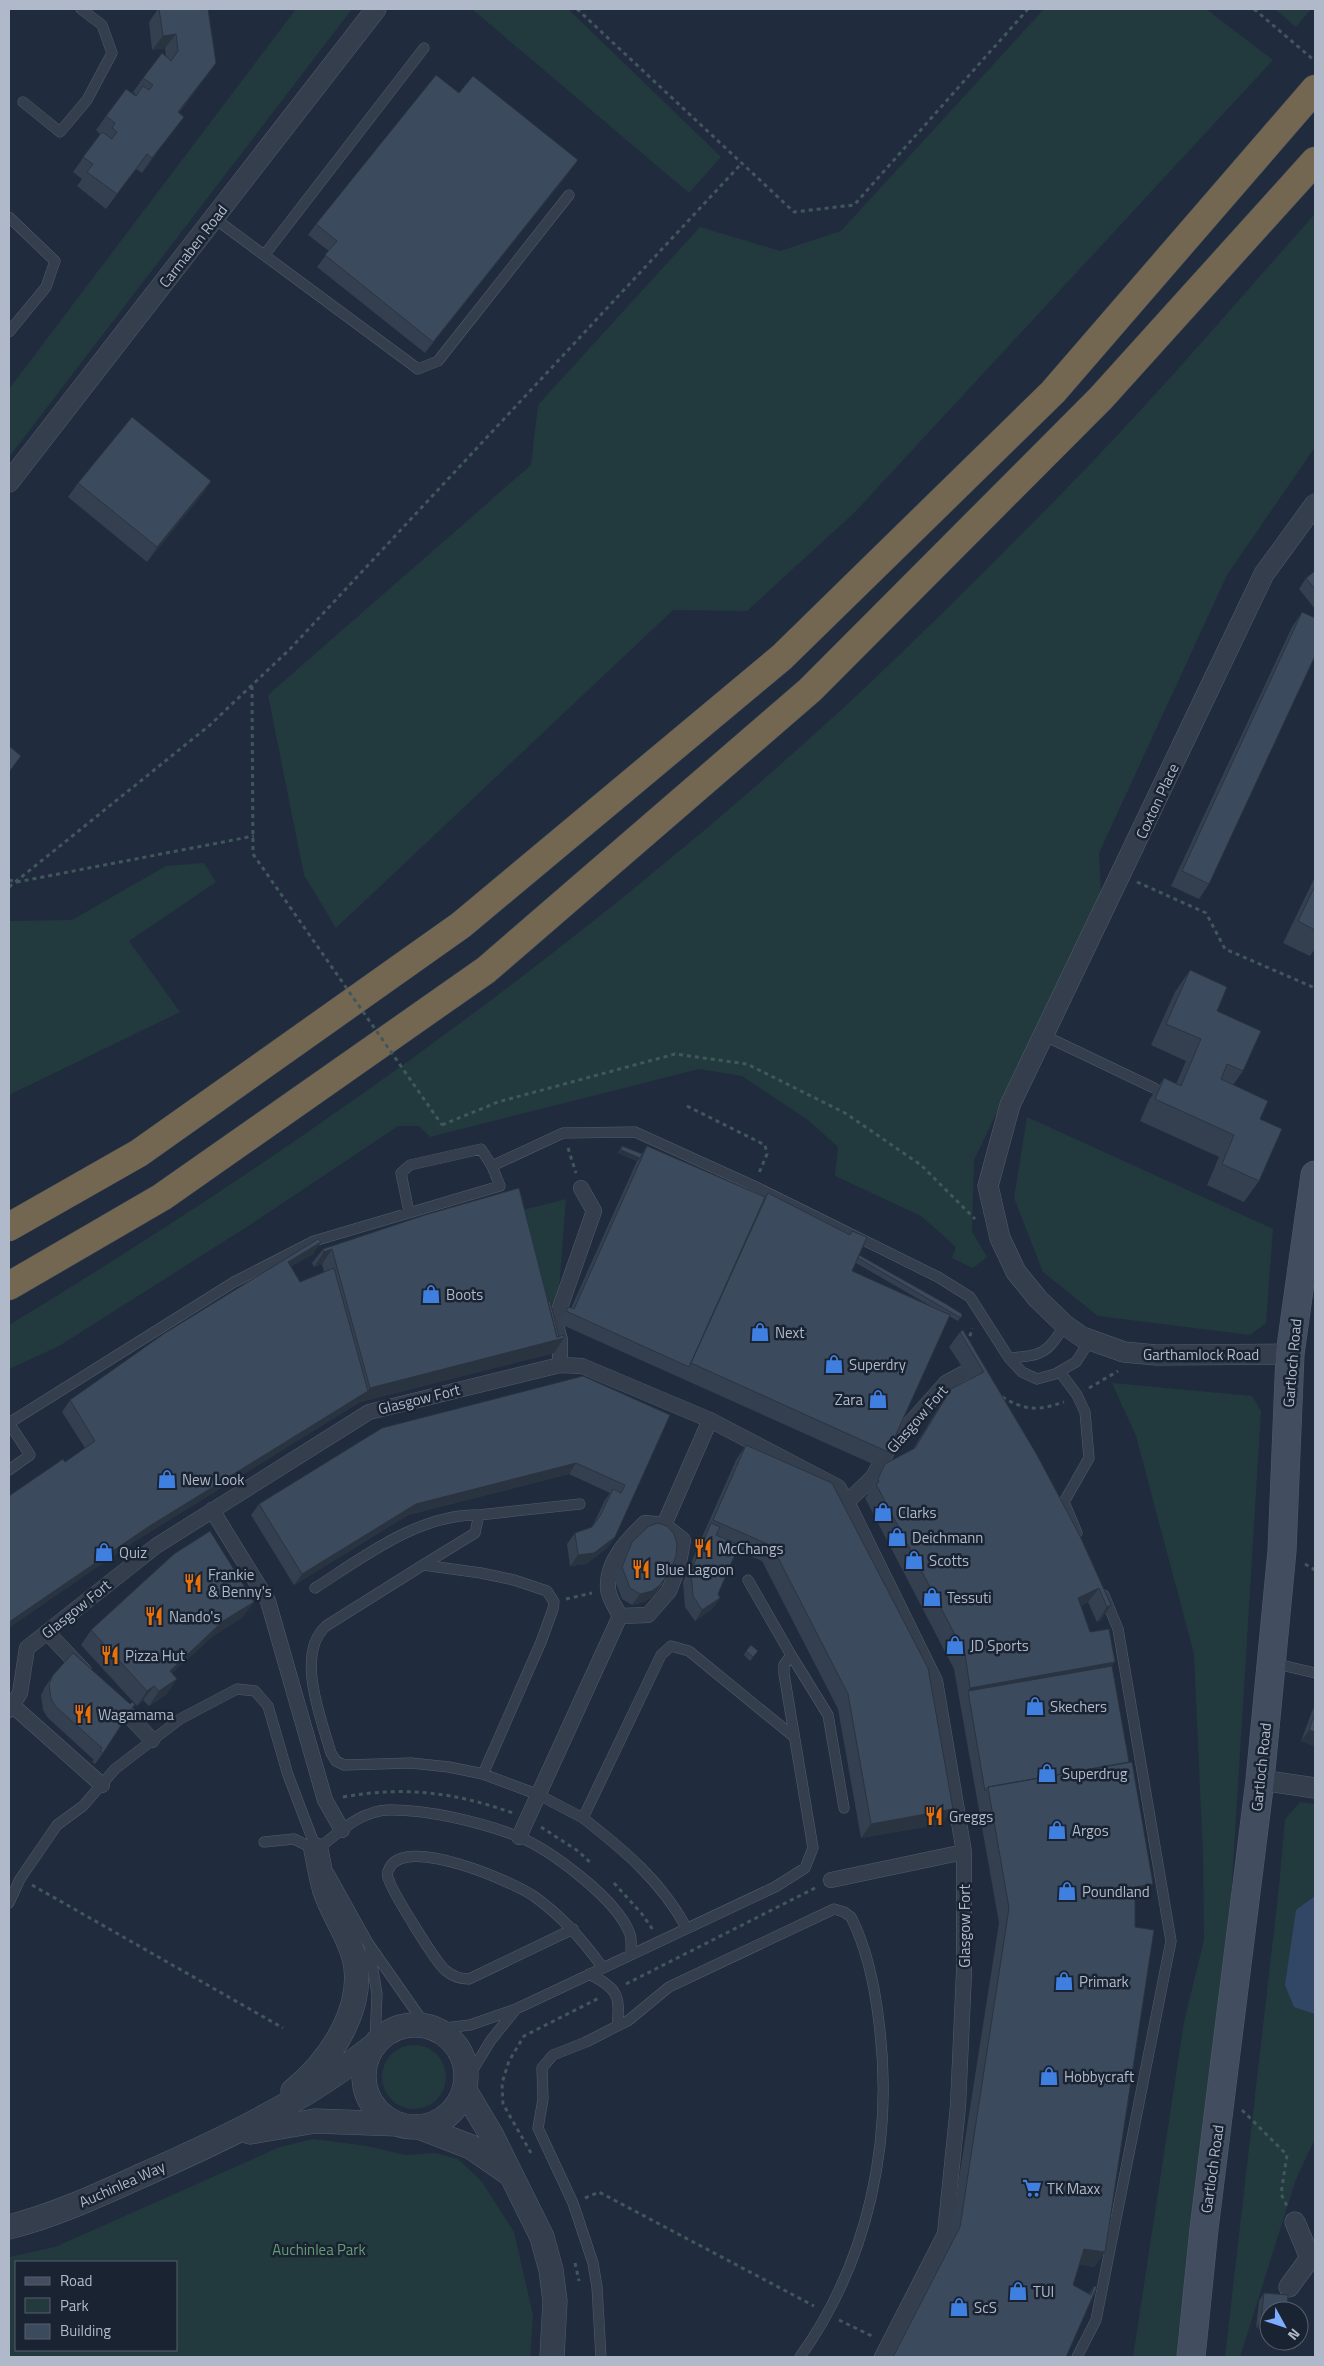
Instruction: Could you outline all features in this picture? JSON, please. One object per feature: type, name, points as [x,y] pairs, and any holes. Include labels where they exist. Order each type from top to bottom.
[{"type":"highway","points":[[9,1227],[139,1153],[461,925],[782,657],[1053,392],[1315,89]]},
{"type":"highway","points":[[9,1286],[162,1197],[486,970],[810,690],[1101,398],[1315,161]]},
{"type":"main road","name":"Gartloch Road","points":[[1191,2357],[1204,2229],[1223,2092],[1260,1780],[1282,1551],[1290,1354],[1315,1175]]},
{"type":"street","name":"Carmaben Road","points":[[9,482],[376,9]]},
{"type":"street","name":"Coxton Place","points":[[1010,1105],[1122,875],[1264,574],[1315,504]]},
{"type":"street","name":"Garthamlock Road","points":[[1010,1105],[988,1186],[1000,1238],[1016,1272],[1038,1299],[1065,1324],[1090,1340],[1124,1352],[1156,1355],[1290,1354]]},
{"type":"street","points":[[560,1365],[560,1340],[555,1322],[594,1211],[581,1188]]},
{"type":"street","name":"Glasgow Fort","points":[[10,1708],[20,1693],[27,1648],[156,1546],[369,1412],[560,1365],[582,1366],[710,1420],[838,1488],[847,1502],[935,1681],[964,1852],[964,1972],[958,2106],[945,2234],[885,2351]]},
{"type":"street","name":"Glasgow Fort","points":[[847,1502],[873,1477],[890,1446],[946,1383],[976,1367]]},
{"type":"street","points":[[664,1525],[710,1420]]},
{"type":"street","points":[[212,1510],[268,1600],[325,1800],[342,1830]]},
{"type":"street","points":[[519,1837],[620,1616],[608,1590],[609,1574],[614,1560],[631,1536],[645,1522],[664,1525],[683,1540],[678,1568],[669,1591],[648,1615],[620,1616]]},
{"type":"street","points":[[48,1632],[152,1740]]},
{"type":"street","points":[[10,1708],[102,1785]]},
{"type":"street","points":[[1260,1780],[1315,1788]]},
{"type":"street","points":[[263,2117],[299,2086],[326,2057],[342,2031],[354,1996],[356,1974],[352,1951],[325,1891],[316,1850]]},
{"type":"street","points":[[831,1880],[964,1852]]},
{"type":"street","points":[[412,2025],[431,2028],[448,2037],[457,2047],[463,2060],[465,2085],[450,2112],[435,2122],[409,2126],[386,2118],[374,2108],[365,2090],[364,2076],[366,2061],[374,2046],[385,2034],[397,2028],[412,2025]]},
{"type":"street","name":"Auchinlea Way","points":[[9,2228],[61,2211],[234,2135],[329,2081],[374,2046]]},
{"type":"street","name":"Auchinlea Way","points":[[465,2085],[542,2237],[551,2270],[555,2300],[552,2357]]},
{"type":"street","name":"Auchinlea Way","points":[[234,2135],[315,2121],[409,2126],[471,2147],[511,2175]]},
{"type":"street","points":[[1290,2288],[1313,2258],[1296,2222]]},
{"type":"lane","points":[[23,102],[60,132],[87,100],[112,52],[102,25],[81,9]]},
{"type":"lane","points":[[265,254],[424,48]]},
{"type":"lane","points":[[214,218],[418,369],[438,361],[569,195]]},
{"type":"lane","points":[[9,217],[55,261],[46,287],[9,332]]},
{"type":"lane","points":[[1043,1035],[1154,1088]]},
{"type":"lane","points":[[492,1166],[563,1133],[636,1132],[754,1186],[901,1258],[970,1297],[1009,1358],[1022,1372],[1037,1379],[1060,1372],[1076,1362],[1090,1340]]},
{"type":"lane","points":[[9,1470],[30,1455],[9,1423],[234,1282],[314,1240],[500,1186],[492,1166],[480,1149],[410,1165],[402,1173],[409,1212]]},
{"type":"lane","points":[[1009,1358],[1037,1355],[1050,1347],[1065,1324]]},
{"type":"lane","points":[[1060,1372],[1077,1396],[1085,1412],[1089,1458],[1064,1502],[1084,1548]]},
{"type":"lane","points":[[314,1588],[406,1530],[467,1514],[580,1504]]},
{"type":"lane","points":[[479,1514],[475,1533],[423,1564],[318,1633],[311,1648],[310,1671],[331,1753],[344,1766],[411,1762],[483,1774],[539,1795],[583,1818],[620,1847],[652,1878],[672,1902],[686,1927]]},
{"type":"lane","points":[[423,1564],[482,1573],[523,1583],[547,1591],[554,1602],[554,1609],[541,1642],[483,1774]]},
{"type":"lane","points":[[748,1580],[828,1715],[844,1808]]},
{"type":"lane","points":[[1077,2357],[1096,2320],[1171,1941],[1118,1629],[1099,1584]]},
{"type":"lane","points":[[583,1818],[645,1685],[667,1647],[677,1647],[689,1651],[793,1736]]},
{"type":"lane","points":[[9,1903],[20,1879],[57,1825],[83,1806],[115,1769],[180,1719],[237,1689],[255,1691],[268,1706],[288,1775],[316,1850],[368,1943],[431,2028],[470,2025],[516,2008],[603,1968],[631,1953],[791,1879],[805,1868],[814,1848],[793,1736],[784,1674],[784,1665],[791,1655]]},
{"type":"lane","points":[[1272,1663],[1315,1673]]},
{"type":"lane","points":[[316,1850],[361,1817],[386,1810],[454,1819],[519,1837],[561,1862],[595,1889],[612,1907],[626,1927],[631,1940],[631,1953]]},
{"type":"lane","points":[[264,1842],[294,1840],[316,1850]]},
{"type":"lane","points":[[573,1929],[469,1979],[457,1978],[446,1970],[435,1956],[391,1886],[388,1871],[394,1862],[406,1856],[421,1856],[476,1869],[503,1879],[534,1896],[573,1929],[603,1968]]},
{"type":"lane","points":[[600,2357],[596,2277],[588,2246],[573,2203],[538,2128],[543,2099],[542,2068],[553,2055],[617,2026],[643,2010],[669,1987],[834,1909],[851,1917],[866,1958],[876,1999],[884,2076],[881,2143],[868,2214],[858,2245],[827,2313],[800,2357]]},
{"type":"lane","points":[[368,1943],[376,1994],[374,2046]]},
{"type":"lane","points":[[589,1974],[607,1985],[616,1994],[619,2002],[617,2026]]},
{"type":"lane","points":[[465,2085],[491,2040],[516,2008]]},
{"type":"path","points":[[578,9],[794,212],[854,205],[1028,9]]},
{"type":"path","points":[[1254,9],[1315,61]]},
{"type":"path","points":[[9,887],[210,725],[290,649],[742,163]]},
{"type":"path","points":[[252,686],[253,854],[442,1125],[498,1102],[675,1054],[747,1064],[844,1113],[921,1165],[988,1231],[1000,1238]]},
{"type":"path","points":[[9,880],[17,882],[254,836]]},
{"type":"path","points":[[1122,875],[1206,912],[1225,949],[1315,988]]},
{"type":"path","points":[[686,1106],[765,1145],[767,1154],[754,1186]]},
{"type":"path","points":[[563,1133],[581,1188]]},
{"type":"path","points":[[554,1602],[608,1590]]},
{"type":"path","points":[[20,1879],[284,2028]]},
{"type":"path","points":[[1223,2092],[1287,2155],[1281,2194],[1296,2222]]},
{"type":"path","points":[[573,2203],[599,2192],[827,2313],[885,2351]]},
{"type":"green space","points":[[296,9],[352,9],[9,457],[9,389]]},
{"type":"green space","points":[[472,9],[568,9],[721,157],[689,193]]},
{"type":"green space","points":[[1044,9],[1206,9],[1273,60],[855,512],[747,611],[673,610],[336,928],[304,875],[268,695],[531,465],[538,405],[700,227],[780,251],[841,231]]},
{"type":"green space","points":[[1275,9],[1311,9],[1296,27]]},
{"type":"green space","points":[[1315,214],[1315,447],[1227,575],[1099,853],[1101,895],[974,1160],[972,1232],[987,1257],[973,1268],[952,1258],[956,1247],[921,1216],[835,1176],[838,1147],[808,1120],[742,1076],[699,1069],[430,1137],[419,1126],[398,1126],[253,1223],[59,1346],[9,1369],[9,1325],[209,1199],[403,1065],[591,923],[772,772],[922,634],[1065,490],[1161,388]]},
{"type":"green space","points":[[204,863],[216,882],[129,941],[180,1012],[9,1095],[9,921],[72,920],[166,866]]},
{"type":"green space","points":[[1027,1117],[1273,1229],[1266,1323],[1250,1335],[1098,1316],[1043,1272],[1014,1198]]},
{"type":"green space","points":[[566,1199],[558,1302],[535,1308],[511,1213]]},
{"type":"green space","points":[[1112,1383],[1252,1396],[1261,1411],[1231,1899],[1179,2357],[1133,2357],[1184,2022],[1204,1940],[1203,1854],[1194,1654],[1136,1436]]},
{"type":"green space","points":[[1300,1802],[1315,1804],[1315,2138],[1295,2182],[1240,2357],[1225,2357],[1279,1887],[1285,1819]]},
{"type":"green space","points":[[414,2045],[426,2047],[437,2054],[444,2065],[446,2077],[444,2089],[437,2100],[426,2107],[414,2109],[402,2107],[391,2100],[384,2089],[382,2077],[384,2065],[391,2054],[402,2047]]},
{"type":"green space","name":"Auchinlea Park","points":[[313,2139],[367,2146],[405,2155],[435,2153],[458,2159],[482,2182],[514,2232],[533,2315],[530,2357],[9,2357],[9,2257],[55,2247],[280,2147]]},
{"type":"water","points":[[1315,1896],[1315,2014],[1294,2007],[1285,1985],[1296,1910]]},
{"type":"building","points":[[159,9],[208,9],[216,63],[178,112],[184,117],[152,158],[147,154],[117,194],[87,172],[93,164],[83,157],[102,132],[112,139],[117,132],[112,128],[115,123],[106,116],[126,89],[136,96],[143,86],[149,90],[153,85],[143,78],[162,53],[171,61],[178,51],[176,34],[163,36]]},
{"type":"building","points":[[436,75],[459,93],[473,76],[578,160],[433,342],[325,255],[337,241],[316,224]]},
{"type":"building","points":[[132,417],[211,481],[157,547],[78,483]]},
{"type":"building","points":[[1315,571],[1315,589],[1306,578]]},
{"type":"building","points":[[1302,612],[1315,618],[1315,656],[1209,884],[1182,871]]},
{"type":"building","points":[[9,746],[21,756],[9,772]]},
{"type":"building","points":[[1315,886],[1315,930],[1298,921]]},
{"type":"building","points":[[1190,970],[1227,987],[1217,1011],[1261,1031],[1243,1071],[1227,1064],[1221,1079],[1268,1101],[1260,1119],[1282,1129],[1259,1181],[1222,1164],[1234,1135],[1155,1099],[1164,1078],[1181,1086],[1201,1039],[1166,1024]]},
{"type":"building","points":[[622,1146],[642,1154],[640,1158],[621,1150]]},
{"type":"building","points":[[647,1146],[765,1197],[689,1367],[566,1311],[568,1307],[574,1309]]},
{"type":"building","name":"Boots","points":[[519,1188],[557,1337],[564,1335],[564,1338],[370,1388],[332,1249],[324,1252],[323,1249],[425,1215]]},
{"type":"building","points":[[768,1193],[850,1235],[852,1231],[867,1237],[852,1271],[950,1315],[888,1452],[691,1363]]},
{"type":"building","points":[[318,1239],[321,1242],[288,1262],[300,1282],[334,1268],[368,1391],[148,1527],[9,1622],[9,1496],[63,1459],[65,1462],[95,1441],[70,1400],[165,1333]]},
{"type":"building","points":[[859,1255],[946,1304],[962,1314],[961,1318],[858,1258]]},
{"type":"building","points":[[550,1301],[559,1337],[557,1337],[548,1302]]},
{"type":"building","points":[[963,1330],[1037,1455],[1079,1534],[1111,1605],[1107,1607],[1099,1588],[1078,1598],[1090,1632],[1109,1629],[1115,1662],[970,1688],[965,1654],[876,1484],[879,1482],[878,1479],[885,1464],[915,1448],[951,1389],[984,1372],[960,1332]]},
{"type":"building","points":[[583,1376],[670,1415],[615,1537],[594,1553],[578,1555],[575,1533],[592,1527],[600,1516],[613,1489],[621,1493],[625,1485],[576,1463],[416,1504],[302,1574],[259,1504],[382,1428]]},
{"type":"building","points":[[746,1445],[832,1483],[928,1668],[953,1809],[871,1824],[848,1694],[772,1546],[713,1520]]},
{"type":"building","points":[[658,1523],[667,1526],[674,1534],[677,1544],[676,1556],[670,1572],[660,1585],[652,1591],[640,1594],[630,1588],[622,1567],[632,1542],[649,1526]]},
{"type":"building","points":[[711,1523],[720,1527],[716,1535],[739,1545],[718,1594],[720,1598],[702,1610],[693,1596],[691,1571]]},
{"type":"building","points":[[210,1531],[254,1602],[223,1621],[170,1671],[177,1679],[159,1691],[154,1686],[147,1691],[91,1630],[174,1554]]},
{"type":"building","points":[[751,1645],[758,1651],[753,1657],[746,1651]]},
{"type":"building","name":"Wagamama","points":[[73,1653],[130,1704],[132,1702],[135,1704],[103,1753],[100,1751],[102,1748],[56,1707],[51,1699],[49,1684],[53,1675]]},
{"type":"building","points":[[1112,1666],[1129,1762],[988,1787],[985,1791],[968,1691]]},
{"type":"building","points":[[1315,1713],[1315,1732],[1309,1730]]},
{"type":"building","points":[[1132,1762],[1153,1884],[1135,1887],[1135,1927],[1154,1930],[1105,2252],[1084,2249],[1073,2285],[1091,2295],[1094,2286],[1097,2287],[1066,2357],[893,2357],[960,2227],[1009,1908],[988,1787]]},
{"type":"building","points":[[1264,2293],[1288,2295],[1288,2301],[1263,2301]]},
{"type":"place","name":"Boots","points":[[431,1294]]},
{"type":"place","name":"Next","points":[[760,1332]]},
{"type":"place","name":"Superdry","points":[[834,1364]]},
{"type":"place","name":"Zara","points":[[878,1399]]},
{"type":"place","name":"New Look","points":[[167,1479]]},
{"type":"place","name":"Clarks","points":[[883,1512]]},
{"type":"place","name":"Deichmann","points":[[897,1537]]},
{"type":"place","name":"McChangs","points":[[703,1548]]},
{"type":"place","name":"Quiz","points":[[104,1552]]},
{"type":"place","name":"Scotts","points":[[914,1560]]},
{"type":"place","name":"Blue Lagoon","points":[[641,1569]]},
{"type":"place","name":"Frankie & Benny's","points":[[193,1583]]},
{"type":"place","name":"Tessuti","points":[[932,1597]]},
{"type":"place","name":"Nando's","points":[[154,1616]]},
{"type":"place","name":"JD Sports","points":[[955,1645]]},
{"type":"place","name":"Pizza Hut","points":[[110,1655]]},
{"type":"place","name":"Skechers","points":[[1035,1706]]},
{"type":"place","name":"Wagamama","points":[[83,1714]]},
{"type":"place","name":"Superdrug","points":[[1047,1773]]},
{"type":"place","name":"Greggs","points":[[934,1816]]},
{"type":"place","name":"Argos","points":[[1057,1830]]},
{"type":"place","name":"Poundland","points":[[1067,1891]]},
{"type":"place","name":"Primark","points":[[1064,1981]]},
{"type":"place","name":"Hobbycraft","points":[[1049,2076]]},
{"type":"place","name":"TK Maxx","points":[[1032,2188]]},
{"type":"place","name":"TUI","points":[[1018,2291]]},
{"type":"place","name":"ScS","points":[[959,2307]]}]
